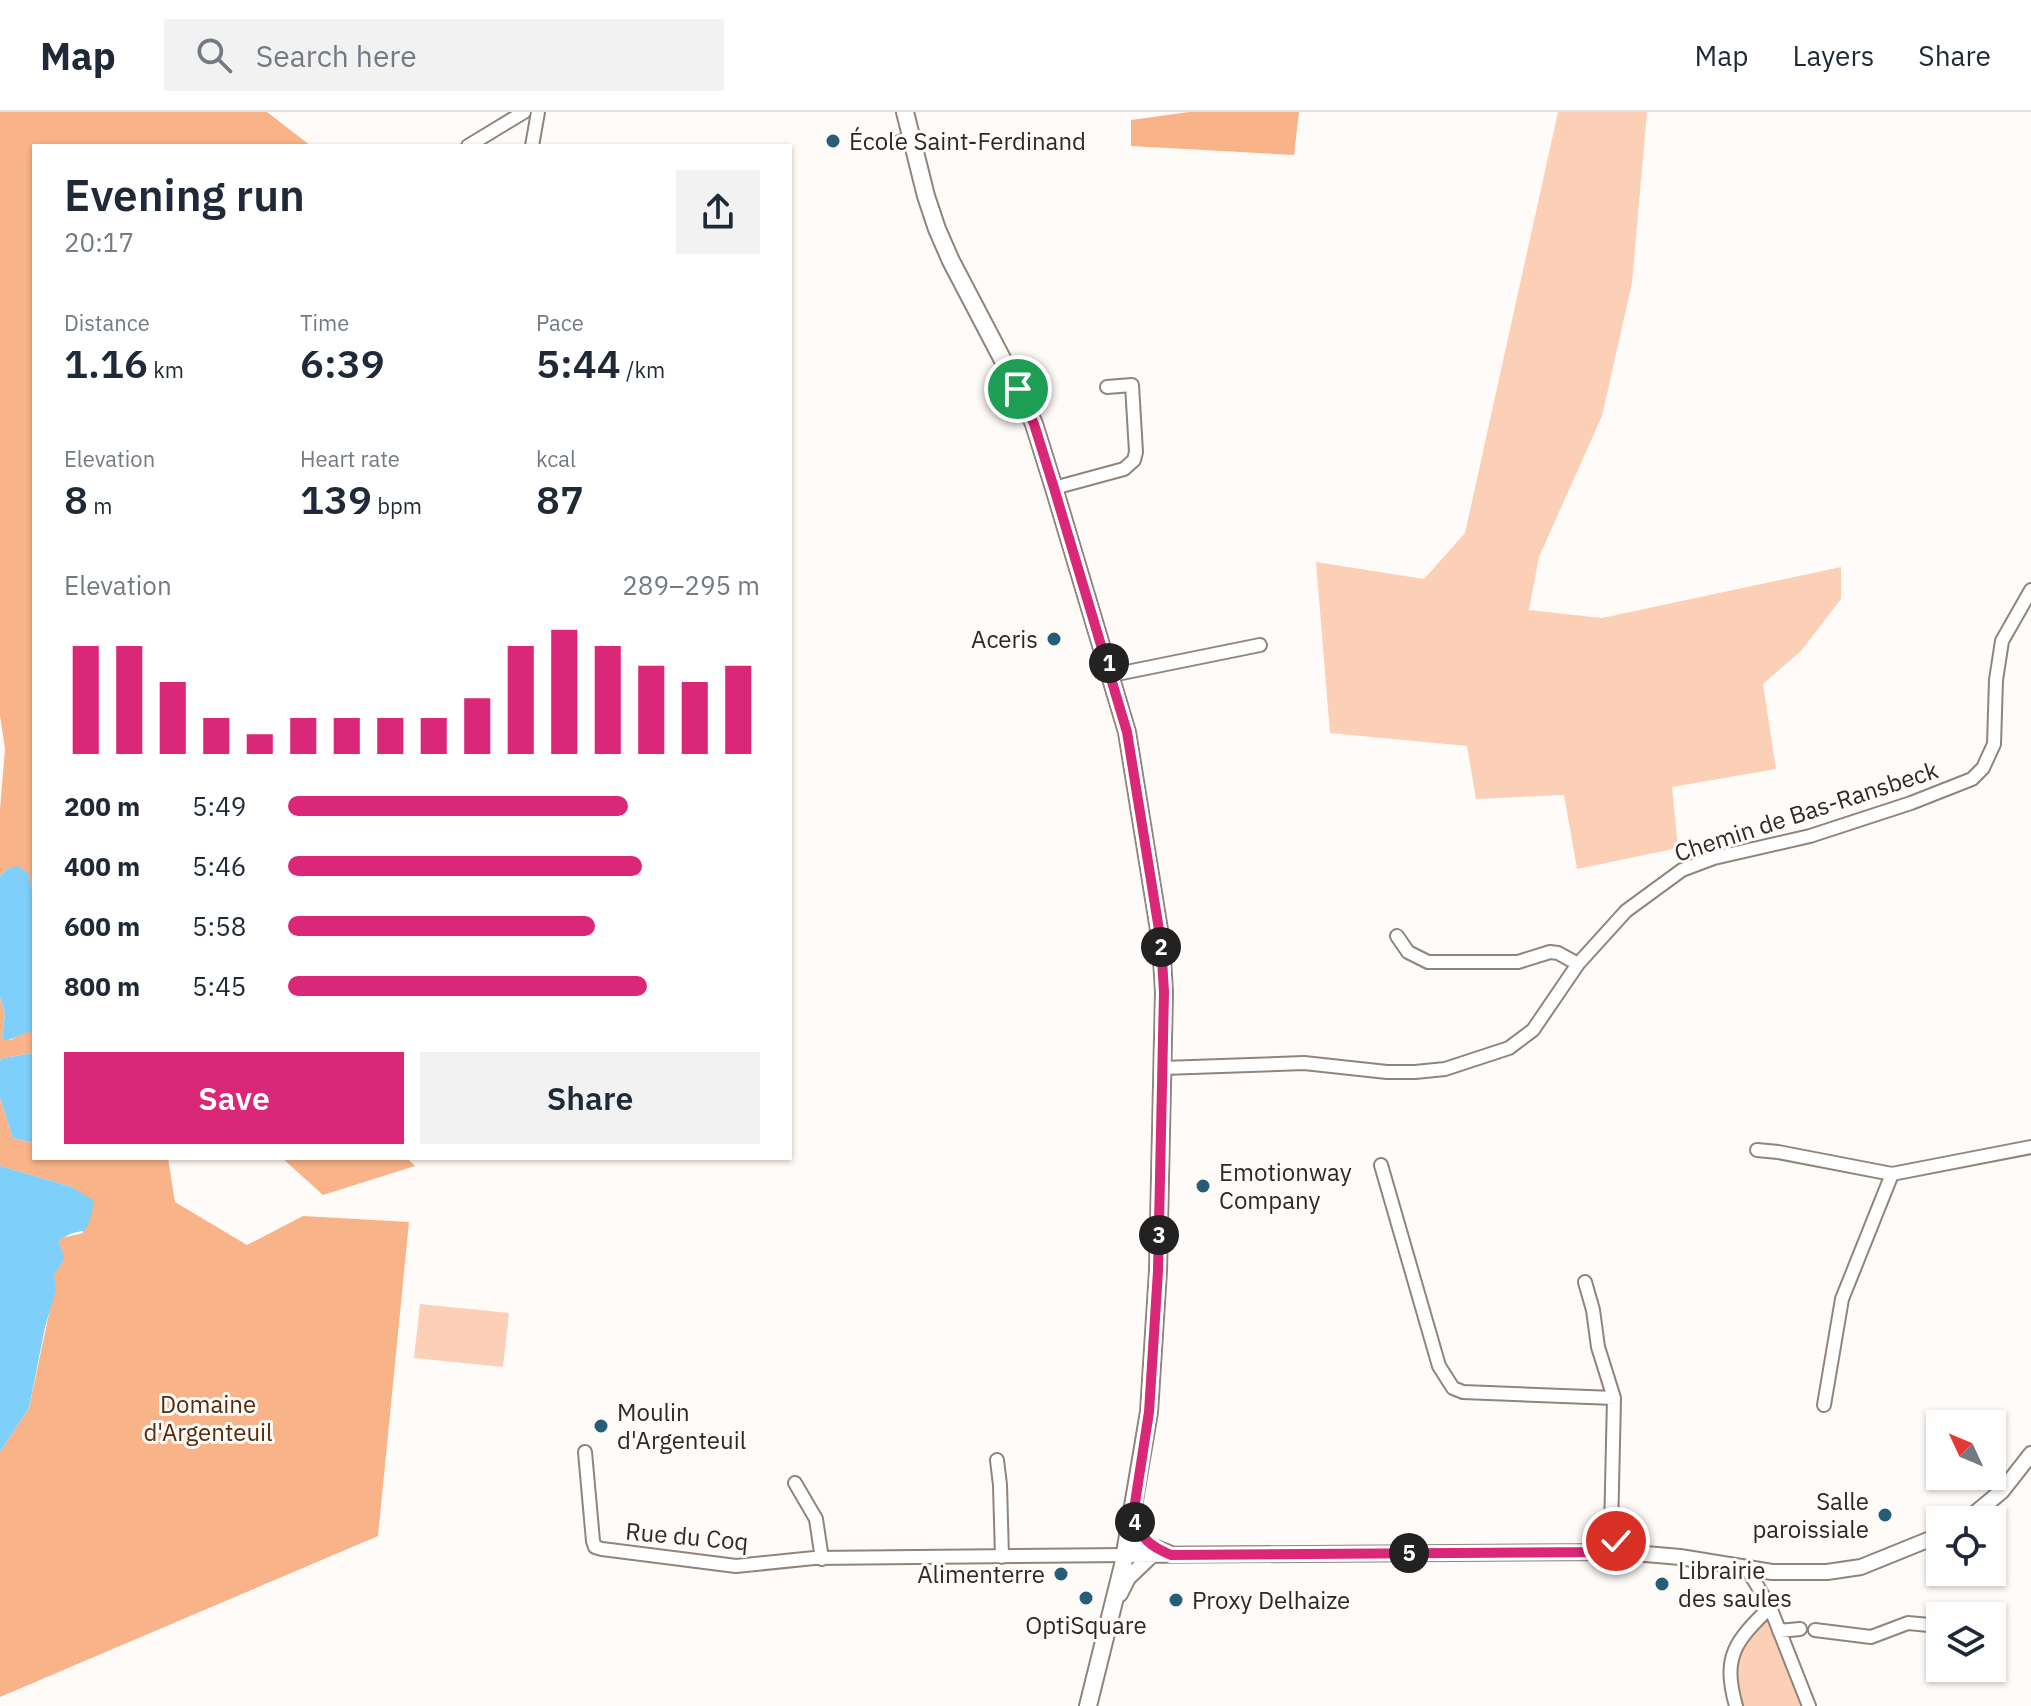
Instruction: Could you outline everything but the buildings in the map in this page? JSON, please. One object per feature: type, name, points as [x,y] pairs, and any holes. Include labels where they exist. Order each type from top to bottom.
[{"type":"main road","points":[[905,112],[937,229],[1034,424],[1127,732],[1154,887],[1164,992],[1158,1271],[1149,1412],[1115,1605],[1088,1706]]},
{"type":"street","points":[[471,144],[524,112]]},
{"type":"street","points":[[532,144],[538,112]]},
{"type":"street","points":[[895,144],[911,137]]},
{"type":"street","points":[[1054,488],[1124,469],[1134,460],[1132,385],[1107,387]]},
{"type":"street","name":"Chemin de Bas-Ransbeck","points":[[1163,1068],[1304,1063],[1387,1072],[1445,1069],[1492,1055],[1521,1041],[1533,1030],[1578,964],[1637,902],[1682,870],[1714,858],[1810,836],[1972,779],[1983,768],[1994,744],[1996,680],[2002,641],[2031,590]]},
{"type":"street","points":[[1112,675],[1260,645]]},
{"type":"street","points":[[1397,936],[1408,952],[1428,962],[1518,962],[1550,952],[1578,964]]},
{"type":"street","points":[[1757,1150],[1892,1174],[2031,1147]]},
{"type":"street","points":[[1381,1165],[1439,1366],[1453,1388],[1463,1392],[1614,1398]]},
{"type":"street","points":[[1824,1405],[1842,1299],[1892,1174]]},
{"type":"street","points":[[1585,1282],[1598,1347],[1614,1398],[1611,1532],[1599,1552]]},
{"type":"street","name":"Rue du Coq","points":[[585,1452],[593,1541],[597,1548],[736,1566],[822,1559],[1125,1555]]},
{"type":"street","points":[[1984,1506],[2002,1491],[2031,1454]]},
{"type":"street","points":[[997,1460],[1002,1557]]},
{"type":"street","points":[[795,1483],[816,1519],[822,1559]]},
{"type":"street","points":[[1133,1516],[1149,1551]]},
{"type":"street","points":[[1611,1532],[1623,1552]]},
{"type":"street","points":[[1125,1555],[1137,1545],[1171,1555],[1623,1552],[1680,1557],[1772,1572],[1827,1572],[1861,1567],[1926,1541]]},
{"type":"street","points":[[1115,1605],[1128,1578],[1149,1551]]},
{"type":"street","points":[[1746,1567],[1768,1604],[1809,1706]]},
{"type":"street","points":[[1736,1706],[1728,1673],[1731,1655],[1768,1604],[1772,1572]]},
{"type":"street","points":[[1815,1630],[1871,1637],[1908,1623],[1926,1625]]},
{"type":"street","points":[[1779,1631],[1800,1629]]},
{"type":"shaded area","points":[[1558,112],[1647,112],[1632,283],[1602,416],[1539,557],[1529,610],[1602,618],[1841,567],[1841,599],[1801,651],[1763,684],[1776,769],[1672,787],[1678,848],[1577,869],[1564,795],[1476,799],[1467,746],[1330,733],[1316,562],[1424,579],[1465,533]]},
{"type":"shaded area","points":[[420,1304],[509,1313],[503,1367],[414,1358]]},
{"type":"shaded area","points":[[1768,1615],[1805,1706],[1740,1706],[1733,1675],[1736,1655]]},
{"type":"green space","points":[[0,112],[267,112],[308,144],[32,144],[32,890],[28,874],[7,869],[0,876],[0,809],[5,749],[0,715]]},
{"type":"green space","points":[[1189,112],[1299,112],[1294,155],[1131,146],[1131,120]]},
{"type":"green space","points":[[0,997],[5,1013],[2,1037],[11,1040],[27,1031],[32,1032],[32,1053],[0,1061]]},
{"type":"green space","name":"Domaine d'Argenteuil","points":[[0,1098],[13,1138],[32,1143],[32,1160],[168,1160],[175,1202],[247,1245],[303,1216],[409,1222],[378,1536],[0,1697],[0,1452],[29,1408],[51,1304],[54,1275],[62,1253],[59,1241],[83,1233],[72,1187],[0,1166]]},
{"type":"green space","points":[[284,1160],[409,1160],[415,1166],[323,1195]]},
{"type":"water","points":[[18,866],[28,873],[32,890],[32,1032],[5,1040],[2,1037],[5,1013],[0,997],[0,876],[7,869]]},
{"type":"water","points":[[32,1053],[32,1143],[13,1138],[0,1098],[0,1061]]},
{"type":"water","points":[[0,1166],[72,1187],[94,1201],[86,1229],[59,1241],[64,1259],[54,1275],[56,1290],[45,1327],[29,1408],[0,1452]]},
{"type":"place","name":"École Saint-Ferdinand","points":[[833,141]]},
{"type":"place","name":"Aceris","points":[[1054,639]]},
{"type":"place","name":"Emotionway Company","points":[[1203,1186]]},
{"type":"place","name":"Moulin d'Argenteuil","points":[[601,1426]]},
{"type":"place","name":"Salle paroissiale","points":[[1885,1515]]},
{"type":"place","name":"Alimenterre","points":[[1061,1574]]},
{"type":"place","name":"Librairie des saules","points":[[1662,1584]]},
{"type":"place","name":"OptiSquare","points":[[1086,1598]]},
{"type":"place","name":"Proxy Delhaize","points":[[1176,1600]]},
{"type":"route","points":[[1018,389],[1034,424],[1127,732],[1161,942],[1164,992],[1158,1271],[1149,1412],[1133,1516],[1136,1525],[1149,1545],[1171,1555],[1599,1552],[1611,1532],[1616,1541]]}]
